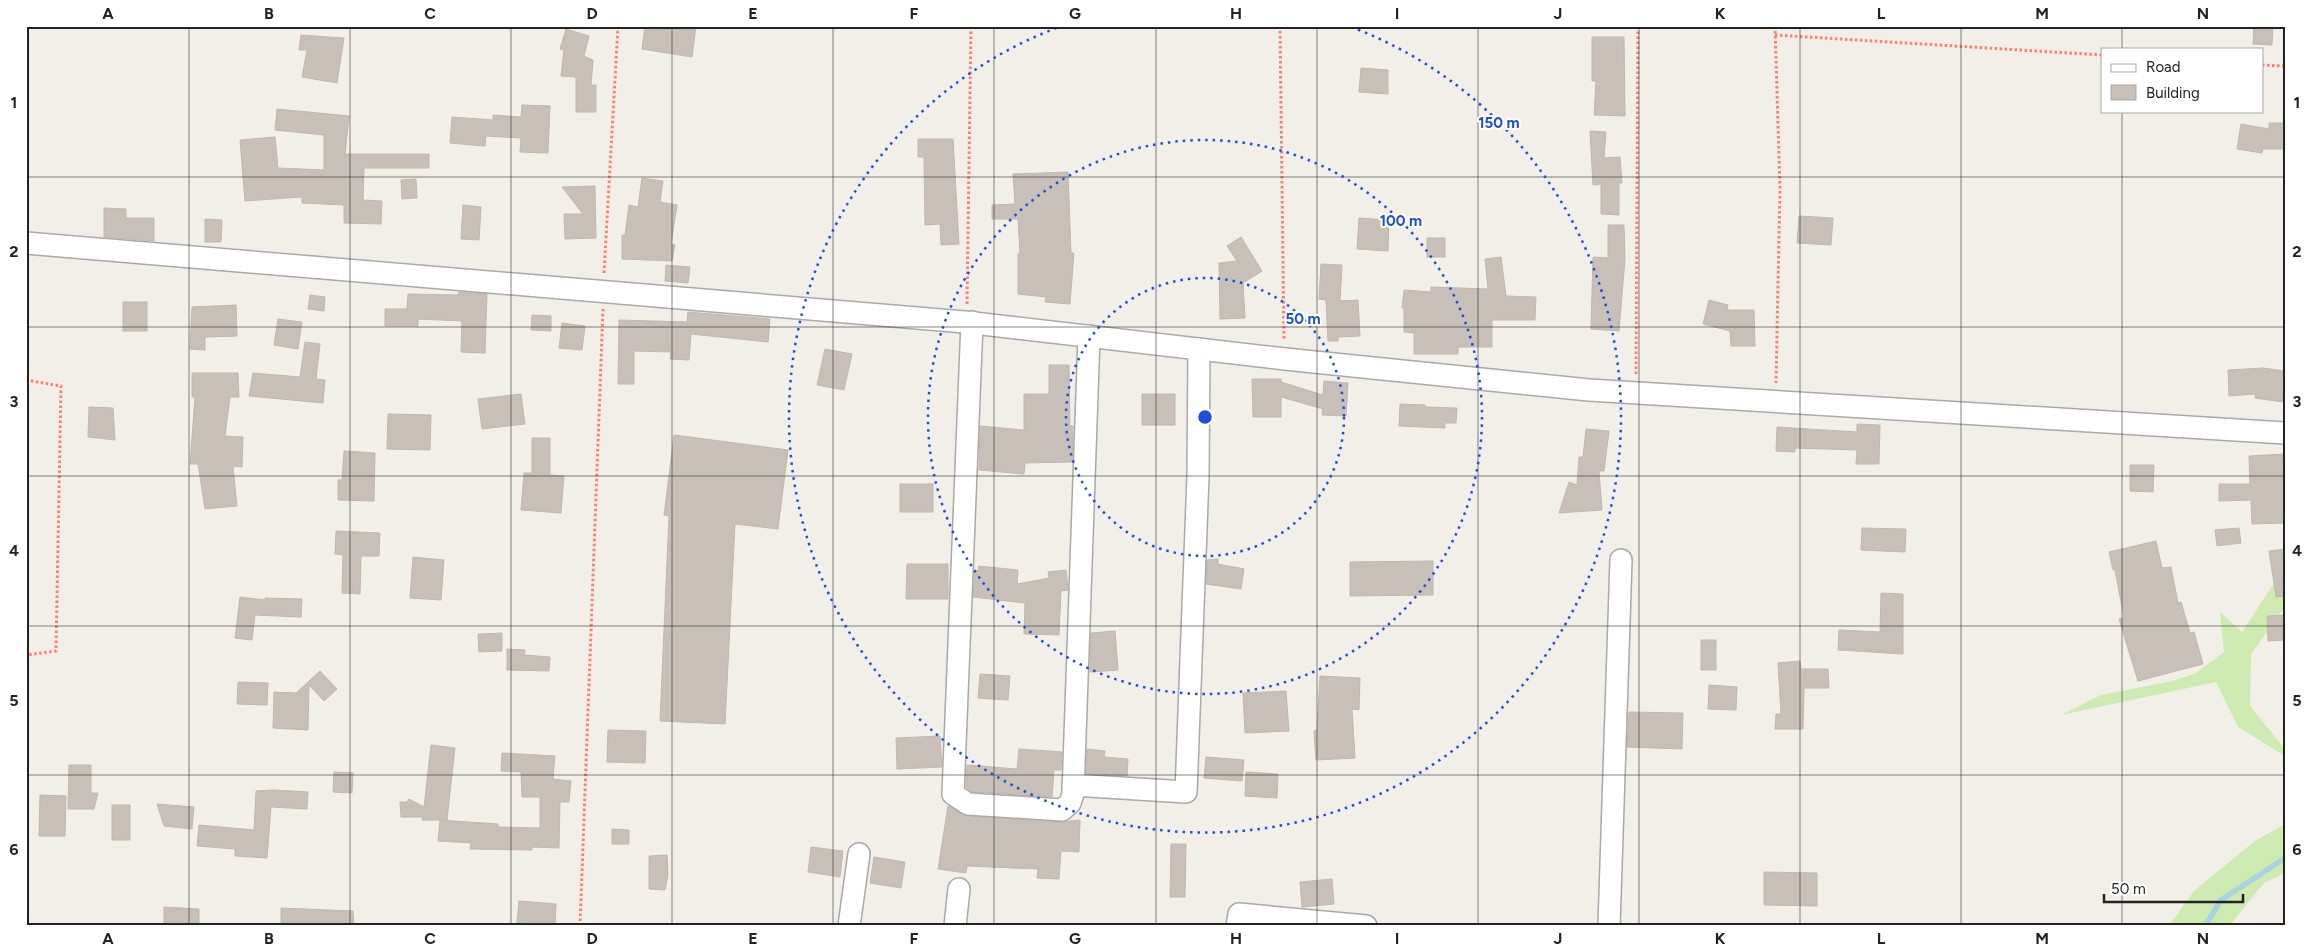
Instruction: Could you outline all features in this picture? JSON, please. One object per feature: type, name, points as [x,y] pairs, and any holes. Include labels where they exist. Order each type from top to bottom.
[{"type":"street","points":[[26,242],[969,322],[1285,359],[1589,390],[2285,434]]},
{"type":"street","points":[[969,322],[953,794],[968,804],[1062,810],[1070,803],[1073,785],[1089,336]]},
{"type":"street","points":[[1073,785],[1186,792],[1188,690],[1198,476],[1199,349]]},
{"type":"street","points":[[1609,926],[1621,560]]},
{"type":"street","points":[[849,926],[859,854]]},
{"type":"street","points":[[955,926],[959,889]]},
{"type":"street","points":[[1238,926],[1239,914],[1360,925]]},
{"type":"path","points":[[580,926],[604,290],[618,26]]},
{"type":"path","points":[[969,322],[971,26]]},
{"type":"path","points":[[1280,26],[1285,359]]},
{"type":"path","points":[[1636,392],[1638,26]]},
{"type":"path","points":[[1775,26],[1780,189],[1776,401]]},
{"type":"path","points":[[1775,35],[2101,55]]},
{"type":"path","points":[[2264,65],[2285,66]]},
{"type":"path","points":[[26,380],[61,386],[56,651],[26,654]]},
{"type":"green space","points":[[2285,566],[2285,607],[2251,654],[2250,706],[2285,749],[2285,756],[2238,727],[2216,682],[2061,715],[2101,695],[2172,681],[2196,673],[2224,652],[2220,612],[2242,632]]},
{"type":"green space","points":[[2285,824],[2285,873],[2264,883],[2229,926],[2169,926],[2194,891],[2255,841]]},
{"type":"building","points":[[645,26],[696,26],[692,57],[642,49]]},
{"type":"building","points":[[2254,26],[2273,26],[2272,45],[2253,44]]},
{"type":"building","points":[[566,29],[589,36],[584,56],[593,60],[591,85],[596,85],[596,112],[576,112],[576,77],[561,76],[564,50],[560,49]]},
{"type":"building","points":[[301,35],[344,38],[337,83],[302,77],[307,50],[299,50]]},
{"type":"building","points":[[1592,37],[1624,37],[1625,116],[1594,115],[1596,81],[1592,81]]},
{"type":"building","points":[[1361,68],[1388,70],[1388,94],[1359,92]]},
{"type":"building","points":[[522,105],[550,106],[548,153],[520,152],[521,138],[486,136],[485,146],[450,143],[452,117],[493,120],[493,115],[521,117]]},
{"type":"building","points":[[277,109],[349,116],[345,154],[429,154],[429,168],[364,168],[363,200],[382,201],[381,224],[344,223],[344,205],[302,203],[302,197],[245,201],[240,140],[275,137],[278,168],[324,170],[324,135],[275,130]]},
{"type":"building","points":[[2269,123],[2285,123],[2285,149],[2263,149],[2262,153],[2237,149],[2241,124],[2269,129]]},
{"type":"building","points":[[1590,131],[1606,132],[1604,158],[1620,157],[1622,183],[1619,183],[1619,215],[1601,214],[1601,184],[1593,185]]},
{"type":"building","points":[[918,139],[953,139],[959,244],[941,245],[940,224],[925,225],[924,157],[918,157]]},
{"type":"building","points":[[1068,172],[1071,253],[1074,253],[1070,304],[1045,302],[1046,297],[1018,294],[1018,254],[1020,254],[1018,219],[992,219],[992,205],[1015,204],[1013,174]]},
{"type":"building","points":[[642,178],[663,181],[660,202],[677,205],[671,244],[675,245],[672,261],[622,259],[622,235],[625,235],[629,205],[638,207]]},
{"type":"building","points":[[416,179],[417,198],[402,199],[401,180]]},
{"type":"building","points":[[595,186],[596,238],[565,239],[564,214],[583,214],[562,187]]},
{"type":"building","points":[[463,205],[481,207],[479,240],[461,239]]},
{"type":"building","points":[[104,208],[126,209],[126,218],[154,218],[154,241],[104,237]]},
{"type":"building","points":[[1799,216],[1833,218],[1831,245],[1797,243]]},
{"type":"building","points":[[1359,218],[1389,220],[1388,251],[1357,249]]},
{"type":"building","points":[[205,219],[222,220],[221,242],[205,242]]},
{"type":"building","points":[[1608,225],[1624,225],[1625,259],[1619,331],[1591,329],[1593,257],[1608,258]]},
{"type":"building","points":[[1241,237],[1262,271],[1243,283],[1245,318],[1220,319],[1219,263],[1237,261],[1227,246]]},
{"type":"building","points":[[1427,238],[1445,238],[1445,257],[1427,257]]},
{"type":"building","points":[[1501,257],[1506,296],[1536,297],[1535,320],[1492,320],[1492,347],[1458,347],[1458,354],[1414,354],[1414,333],[1404,332],[1404,308],[1402,308],[1404,290],[1431,292],[1431,287],[1488,289],[1485,259]]},
{"type":"building","points":[[1321,264],[1342,265],[1340,301],[1358,300],[1360,336],[1338,337],[1338,341],[1328,341],[1326,300],[1319,299]]},
{"type":"building","points":[[666,265],[690,267],[688,283],[665,281]]},
{"type":"building","points":[[459,292],[487,294],[485,353],[461,352],[462,321],[418,319],[418,326],[385,326],[385,309],[407,309],[408,294],[458,295]]},
{"type":"building","points":[[310,295],[325,297],[324,311],[308,309]]},
{"type":"building","points":[[1709,300],[1728,305],[1727,310],[1754,310],[1755,346],[1731,346],[1730,331],[1703,324]]},
{"type":"building","points":[[123,302],[147,302],[147,331],[123,331]]},
{"type":"building","points":[[236,305],[237,336],[205,337],[205,350],[190,349],[192,307]]},
{"type":"building","points":[[688,312],[770,319],[768,342],[691,334],[689,360],[670,359],[671,352],[634,351],[634,384],[618,384],[619,320],[687,322]]},
{"type":"building","points":[[532,315],[551,316],[551,331],[531,330]]},
{"type":"building","points":[[278,319],[302,322],[298,349],[274,345]]},
{"type":"building","points":[[562,323],[585,326],[582,350],[559,348]]},
{"type":"building","points":[[305,342],[320,344],[316,379],[325,380],[323,403],[249,396],[253,373],[300,377]]},
{"type":"building","points":[[825,349],[852,354],[844,390],[817,385]]},
{"type":"building","points":[[1049,365],[1069,365],[1070,426],[1073,426],[1072,462],[1025,463],[1024,474],[979,470],[980,426],[1024,430],[1024,394],[1049,394]]},
{"type":"building","points":[[2263,368],[2285,371],[2283,402],[2255,398],[2255,394],[2229,396],[2228,370]]},
{"type":"building","points":[[192,373],[238,373],[239,397],[230,397],[225,436],[243,437],[242,467],[233,466],[237,506],[205,509],[198,464],[190,464],[195,397],[192,397]]},
{"type":"building","points":[[1252,379],[1281,379],[1281,382],[1323,395],[1324,381],[1348,383],[1346,416],[1322,415],[1323,409],[1281,397],[1281,417],[1253,417]]},
{"type":"building","points":[[521,394],[525,424],[482,429],[478,399]]},
{"type":"building","points":[[1142,394],[1175,394],[1175,425],[1142,425]]},
{"type":"building","points":[[1400,404],[1457,408],[1456,423],[1445,423],[1445,428],[1399,426]]},
{"type":"building","points":[[89,407],[113,408],[115,440],[88,437]]},
{"type":"building","points":[[388,414],[431,415],[430,450],[387,449]]},
{"type":"building","points":[[1857,424],[1880,425],[1879,464],[1856,464],[1857,450],[1795,448],[1795,452],[1776,451],[1777,427],[1857,432]]},
{"type":"building","points":[[1586,429],[1609,431],[1604,471],[1599,471],[1602,510],[1559,513],[1569,482],[1577,485],[1579,457],[1583,457]]},
{"type":"building","points":[[674,435],[788,450],[778,529],[735,524],[725,724],[660,721],[669,516],[664,515]]},
{"type":"building","points":[[532,438],[550,438],[550,475],[564,476],[561,513],[521,510],[524,473],[532,473]]},
{"type":"building","points":[[344,451],[375,453],[374,501],[338,500],[338,480],[342,480]]},
{"type":"building","points":[[2285,454],[2285,523],[2252,524],[2251,500],[2219,501],[2219,484],[2250,484],[2249,456]]},
{"type":"building","points":[[2130,465],[2154,465],[2153,492],[2130,491]]},
{"type":"building","points":[[900,484],[933,484],[933,512],[900,512]]},
{"type":"building","points":[[1862,528],[1906,529],[1905,552],[1861,550]]},
{"type":"building","points":[[2239,528],[2241,543],[2217,546],[2215,530]]},
{"type":"building","points":[[336,531],[380,533],[379,556],[361,556],[360,594],[342,593],[343,555],[335,554]]},
{"type":"building","points":[[2156,541],[2162,568],[2171,567],[2178,603],[2181,602],[2190,633],[2194,632],[2203,664],[2138,681],[2119,619],[2124,618],[2115,570],[2113,570],[2109,552]]},
{"type":"building","points":[[2285,549],[2285,596],[2276,597],[2269,551]]},
{"type":"building","points":[[413,557],[444,560],[441,600],[410,598]]},
{"type":"building","points":[[1218,559],[1218,564],[1244,569],[1241,589],[1206,584],[1207,560]]},
{"type":"building","points":[[1433,561],[1433,595],[1350,596],[1350,562]]},
{"type":"building","points":[[907,564],[948,564],[948,599],[906,599]]},
{"type":"building","points":[[979,566],[1018,570],[1017,584],[1049,578],[1048,572],[1066,570],[1068,590],[1061,591],[1059,635],[1024,634],[1025,603],[973,597],[975,570],[978,571]]},
{"type":"building","points":[[1881,593],[1903,594],[1903,654],[1838,650],[1839,630],[1880,632]]},
{"type":"building","points":[[240,597],[265,600],[265,598],[302,599],[301,617],[255,615],[252,640],[235,638]]},
{"type":"building","points":[[2285,615],[2285,640],[2268,641],[2267,616]]},
{"type":"building","points":[[1115,631],[1118,670],[1090,672],[1091,633]]},
{"type":"building","points":[[502,633],[502,651],[479,652],[478,634]]},
{"type":"building","points":[[1701,640],[1716,640],[1716,670],[1701,670]]},
{"type":"building","points":[[507,649],[525,650],[524,655],[550,657],[549,671],[507,670]]},
{"type":"building","points":[[1800,661],[1801,669],[1828,669],[1829,688],[1804,688],[1803,729],[1775,729],[1776,714],[1781,714],[1778,663]]},
{"type":"building","points":[[320,671],[337,689],[324,701],[309,685],[308,730],[273,728],[274,692],[296,693]]},
{"type":"building","points":[[980,674],[1010,676],[1008,700],[978,698]]},
{"type":"building","points":[[1320,676],[1360,678],[1359,710],[1352,709],[1355,758],[1316,760],[1314,731],[1317,730]]},
{"type":"building","points":[[238,682],[268,683],[267,705],[237,704]]},
{"type":"building","points":[[1709,685],[1737,687],[1736,710],[1708,709]]},
{"type":"building","points":[[1286,691],[1289,731],[1245,733],[1243,693]]},
{"type":"building","points":[[1629,712],[1683,713],[1682,749],[1627,747]]},
{"type":"building","points":[[608,730],[646,731],[645,763],[607,762]]},
{"type":"building","points":[[940,736],[942,767],[897,769],[896,738]]},
{"type":"building","points":[[431,745],[455,748],[447,820],[422,820],[423,817],[401,817],[400,802],[407,802],[409,799],[424,807]]},
{"type":"building","points":[[1019,749],[1062,752],[1061,770],[1054,770],[1052,797],[972,792],[966,787],[967,765],[1017,769]]},
{"type":"building","points":[[1087,749],[1105,751],[1104,757],[1128,759],[1127,776],[1086,773]]},
{"type":"building","points":[[502,753],[555,756],[553,779],[571,781],[569,802],[560,802],[559,848],[532,847],[532,850],[470,849],[471,843],[438,841],[440,820],[498,824],[498,827],[540,828],[540,797],[522,797],[521,772],[501,771]]},
{"type":"building","points":[[1206,757],[1244,760],[1242,781],[1204,778]]},
{"type":"building","points":[[69,765],[91,765],[91,793],[98,793],[94,809],[68,809]]},
{"type":"building","points":[[334,772],[353,773],[352,793],[333,792]]},
{"type":"building","points":[[1246,772],[1278,774],[1277,798],[1245,796]]},
{"type":"building","points":[[256,791],[308,792],[307,809],[271,807],[267,858],[235,856],[235,849],[197,846],[199,825],[254,830]]},
{"type":"building","points":[[40,795],[66,796],[65,836],[39,836]]},
{"type":"building","points":[[157,804],[194,807],[192,829],[164,826]]},
{"type":"building","points":[[112,805],[130,805],[130,840],[112,840]]},
{"type":"building","points":[[948,806],[967,816],[1061,822],[1080,820],[1079,852],[1061,851],[1059,879],[1037,878],[1038,869],[967,866],[966,873],[938,869]]},
{"type":"building","points":[[612,829],[629,830],[629,844],[612,844]]},
{"type":"building","points":[[1171,844],[1186,844],[1185,897],[1170,897]]},
{"type":"building","points":[[811,847],[843,851],[840,877],[808,872]]},
{"type":"building","points":[[667,855],[668,875],[665,890],[649,889],[649,856]]},
{"type":"building","points":[[874,857],[905,862],[901,888],[870,883]]},
{"type":"building","points":[[1764,872],[1817,873],[1817,906],[1764,905]]},
{"type":"building","points":[[1332,879],[1334,904],[1302,907],[1300,882]]},
{"type":"building","points":[[519,901],[556,904],[555,926],[517,923]]},
{"type":"building","points":[[164,907],[199,909],[199,926],[164,926]]},
{"type":"building","points":[[281,908],[353,911],[354,926],[281,926]]},
{"type":"waterway","points":[[2205,926],[2221,900],[2285,858]]}]
